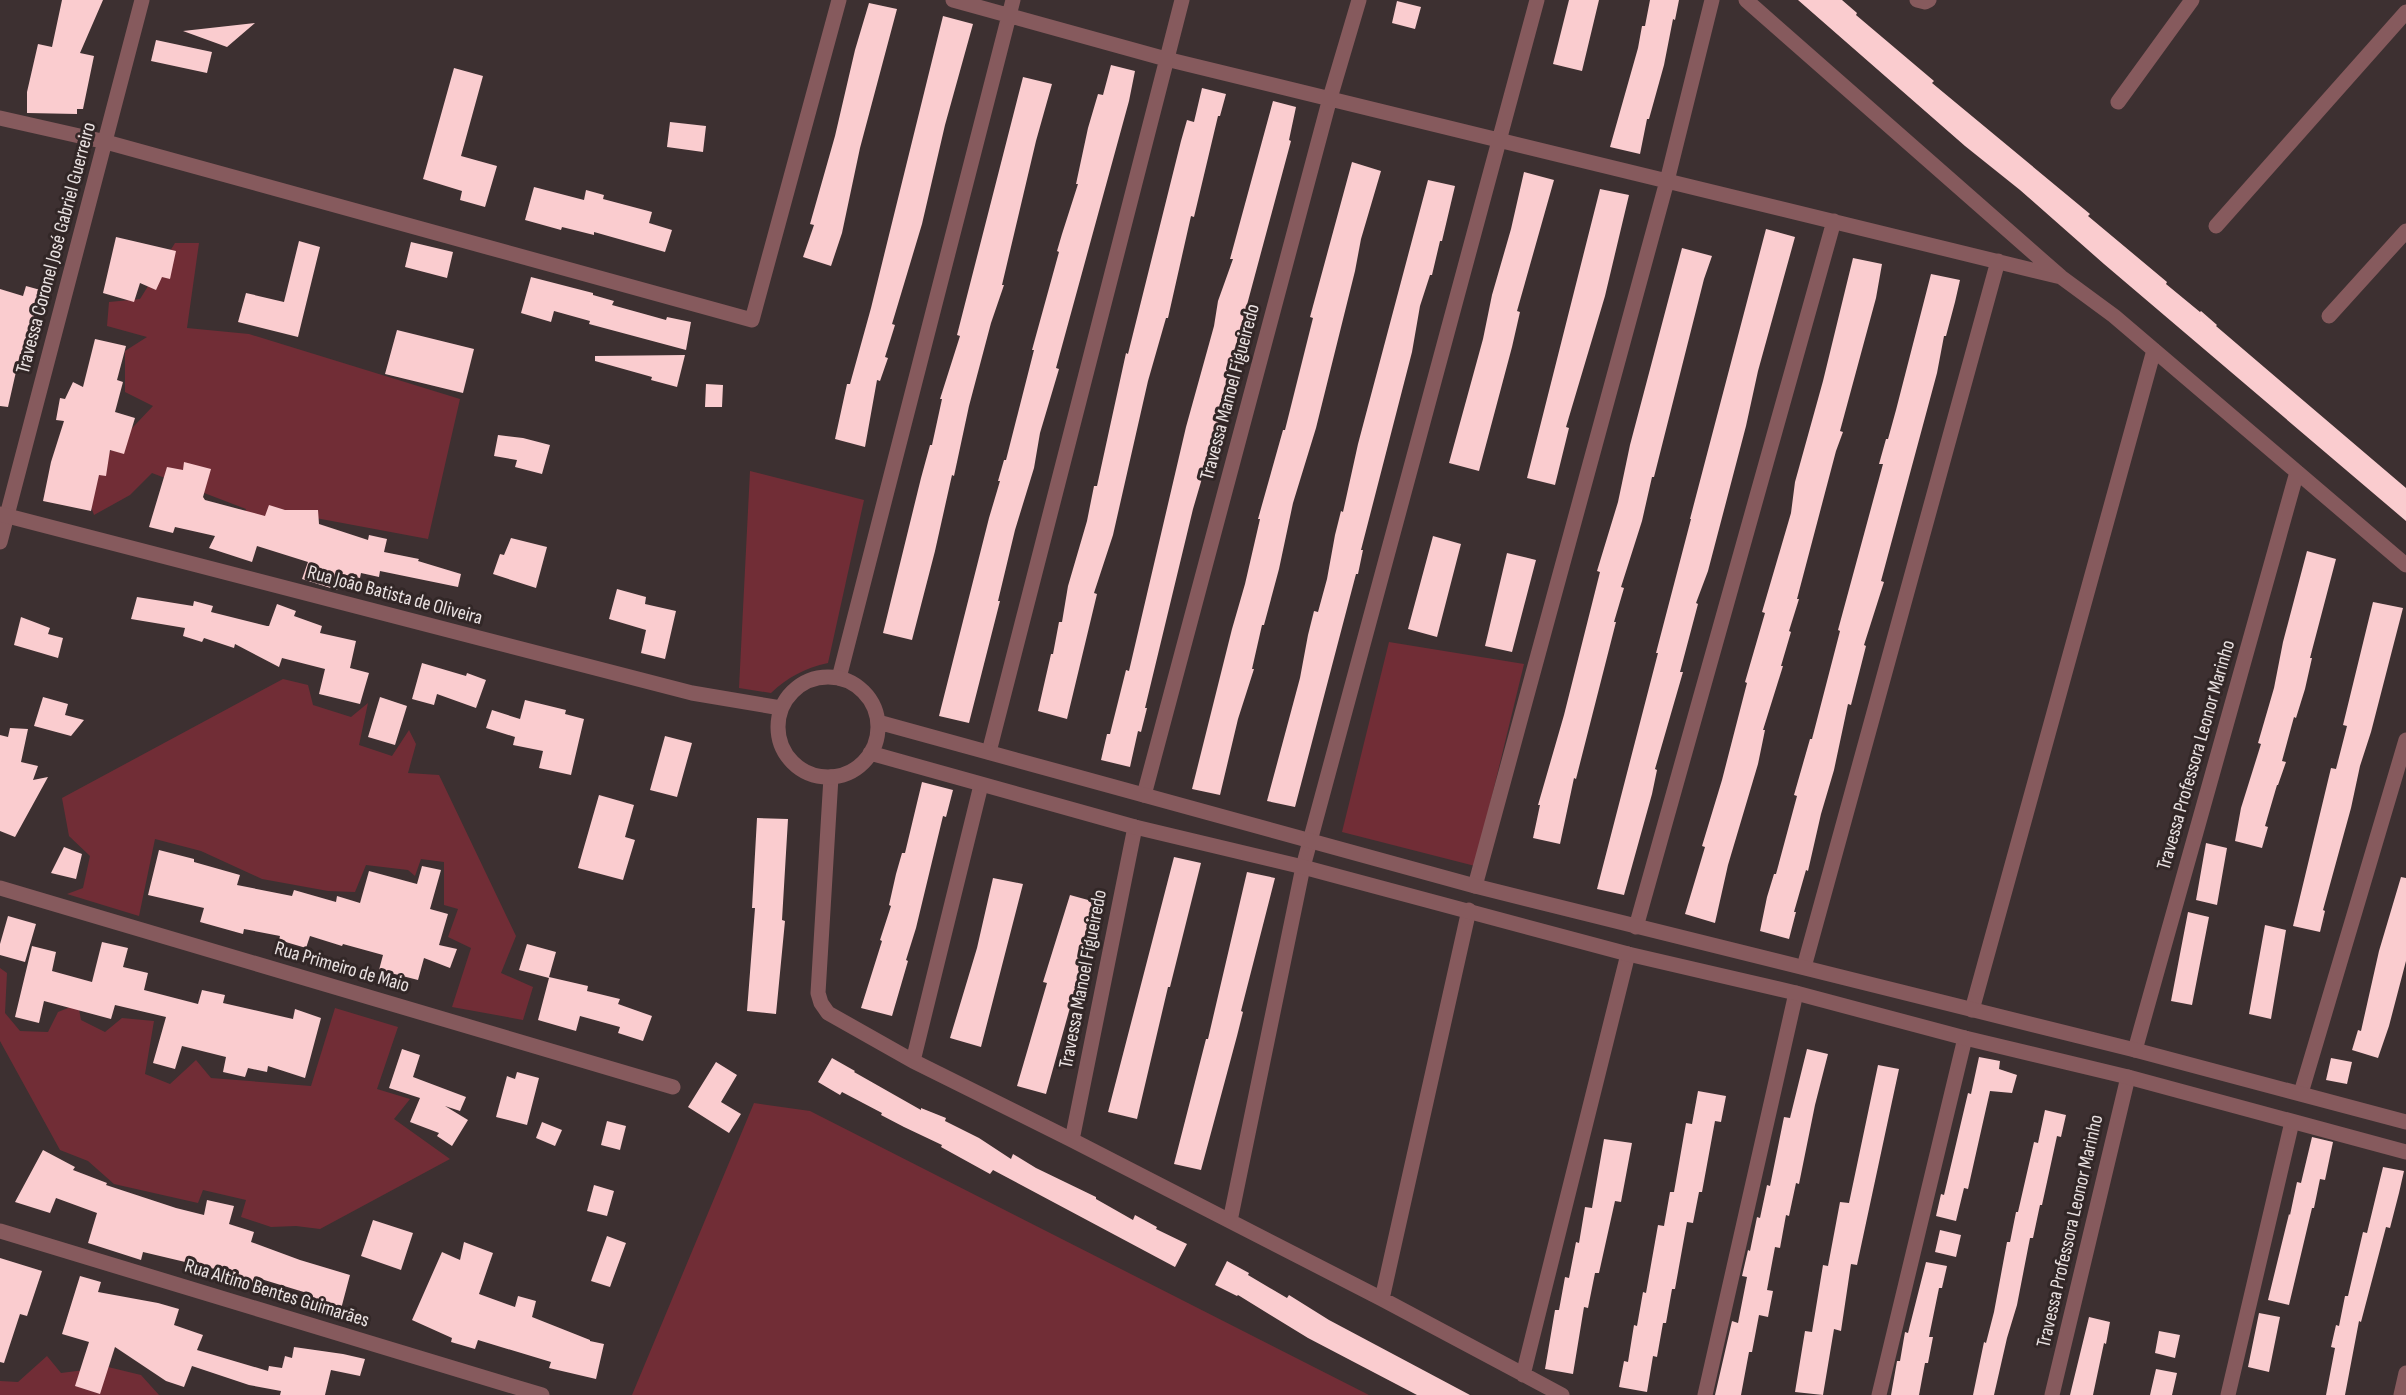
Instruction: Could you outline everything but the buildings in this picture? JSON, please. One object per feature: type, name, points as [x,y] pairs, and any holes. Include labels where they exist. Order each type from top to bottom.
[{"type":"street","name":"Travessa Coronel José Gabriel Guerreiro","points":[[0,542],[3,515],[106,141],[142,0]]},
{"type":"street","points":[[0,118],[106,141],[752,320],[840,0]]},
{"type":"street","points":[[953,0],[1166,58],[2061,277]]},
{"type":"street","points":[[838,678],[1013,0]]},
{"type":"street","points":[[989,752],[1182,0]]},
{"type":"street","name":"Travessa Manoel Figueiredo","points":[[1144,795],[1330,98],[1359,0]]},
{"type":"street","points":[[1230,1221],[1303,867],[1537,0]]},
{"type":"street","points":[[1475,886],[1667,181],[1712,0]]},
{"type":"street","points":[[1746,0],[2061,277],[2114,316],[2406,565]]},
{"type":"street","points":[[1917,0],[1925,2],[1929,0]]},
{"type":"street","points":[[2118,102],[2192,0]]},
{"type":"street","points":[[2216,226],[2406,12]]},
{"type":"street","points":[[1636,927],[1834,221]]},
{"type":"street","points":[[2329,316],[2406,231]]},
{"type":"street","points":[[1804,967],[1998,261]]},
{"type":"street","points":[[1972,1010],[2154,350]]},
{"type":"street","name":"Travessa Professora Leonor Marinho","points":[[2135,1050],[2297,472]]},
{"type":"street","name":"Rua João Batista de Oliveira","points":[[3,515],[692,693],[781,708]]},
{"type":"street","points":[[821,678],[838,678],[853,684],[865,694],[874,707],[878,722],[877,738],[861,765],[847,773],[831,777],[816,776],[799,769],[787,757],[779,742],[777,725],[781,708],[790,693],[804,682],[821,678]]},
{"type":"street","points":[[878,722],[1475,886],[2135,1050],[2406,1122]]},
{"type":"street","points":[[2301,1093],[2406,740]]},
{"type":"street","points":[[870,753],[1135,827],[1303,867],[1628,954],[1796,993],[1965,1038],[2128,1077],[2406,1152]]},
{"type":"street","points":[[831,777],[818,993],[828,1013],[913,1061],[1382,1299],[1562,1395]]},
{"type":"street","points":[[913,1061],[981,785]]},
{"type":"street","name":"Travessa Manoel Figueiredo","points":[[1072,1140],[1135,827]]},
{"type":"street","name":"Rua Primeiro de Maio","points":[[0,888],[673,1087]]},
{"type":"street","points":[[1382,1299],[1468,910]]},
{"type":"street","points":[[1523,1375],[1628,954]]},
{"type":"street","points":[[1706,1395],[1796,993]]},
{"type":"street","points":[[1878,1395],[1965,1038]]},
{"type":"street","name":"Travessa Professora Leonor Marinho","points":[[2052,1395],[2128,1077]]},
{"type":"street","points":[[2228,1395],[2292,1122]]},
{"type":"street","name":"Rua Altíno Bentes Guimarães","points":[[0,1231],[542,1395]]},
{"type":"street","points":[[2401,1395],[2406,1373]]},
{"type":"shaded area","points":[[175,243],[199,243],[187,328],[249,334],[460,399],[428,539],[289,513],[236,534],[246,509],[152,473],[130,495],[94,515],[82,481],[153,406],[125,392],[125,351],[147,337],[107,326],[109,302],[140,299]]},
{"type":"shaded area","points":[[750,471],[864,500],[828,663],[797,674],[771,693],[739,688]]},
{"type":"shaded area","points":[[1389,642],[1524,664],[1475,866],[1342,832]]},
{"type":"shaded area","points":[[283,679],[308,685],[313,705],[351,717],[368,703],[359,745],[392,756],[409,730],[416,744],[408,773],[439,775],[516,936],[501,973],[533,987],[523,1020],[452,1007],[471,948],[448,937],[458,909],[444,905],[444,862],[421,859],[415,876],[408,870],[366,865],[355,892],[328,891],[262,879],[201,851],[155,839],[139,916],[67,894],[83,888],[90,856],[69,836],[62,798]]},
{"type":"shaded area","points":[[0,968],[7,973],[5,1013],[20,1031],[48,1032],[58,1012],[78,1004],[81,1020],[105,1032],[122,1018],[154,1021],[145,1074],[170,1084],[196,1060],[211,1078],[311,1086],[335,1008],[398,1027],[377,1089],[410,1099],[394,1119],[450,1159],[320,1229],[296,1226],[271,1227],[241,1217],[246,1200],[203,1190],[198,1203],[114,1184],[88,1161],[60,1150],[0,1041]]},
{"type":"shaded area","points":[[754,1103],[810,1111],[1369,1395],[632,1395]]},
{"type":"shaded area","points":[[47,1356],[61,1373],[108,1367],[141,1375],[159,1395],[0,1395],[0,1381],[18,1382]]}]
